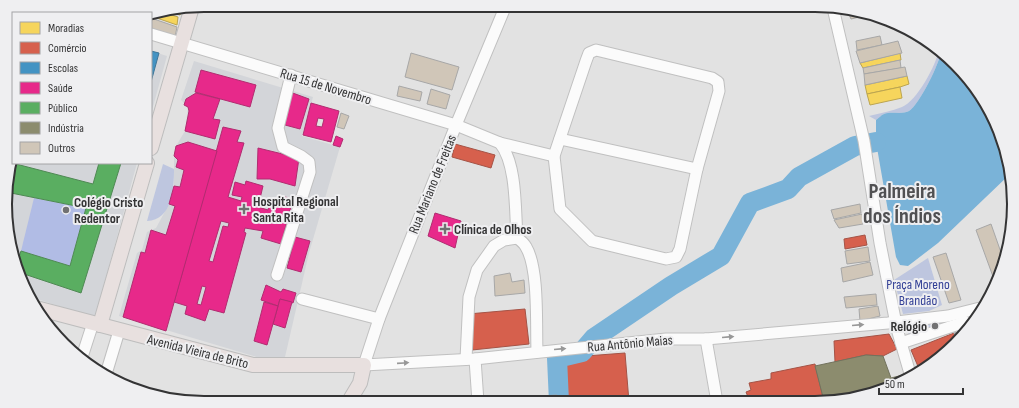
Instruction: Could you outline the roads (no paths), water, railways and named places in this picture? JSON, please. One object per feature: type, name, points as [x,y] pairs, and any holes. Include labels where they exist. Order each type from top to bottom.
[{"type":"main road","points":[[152,144],[190,12]]},
{"type":"main road","points":[[97,324],[147,164]]},
{"type":"main road","name":"Avenida Vieira de Brito","points":[[43,310],[253,365],[364,365]]},
{"type":"main road","points":[[352,396],[360,383],[364,365]]},
{"type":"street","name":"Rua Mariano de Freitas","points":[[364,365],[379,319],[456,125],[503,12]]},
{"type":"street","points":[[834,13],[864,144],[880,243],[896,322],[909,371]]},
{"type":"street","name":"Rua 15 de Novembro","points":[[152,34],[456,125],[500,143],[554,156]]},
{"type":"street","points":[[596,50],[712,78],[718,82],[719,91],[697,168],[680,249],[676,257],[666,258],[592,241],[560,209],[554,156],[586,61],[590,53],[596,50]]},
{"type":"street","points":[[277,275],[310,172],[309,162],[283,147],[278,128],[291,75]]},
{"type":"street","points":[[560,139],[697,168]]},
{"type":"street","points":[[500,143],[505,149],[512,171],[517,238],[526,246],[532,260],[534,272],[537,352]]},
{"type":"street","points":[[477,396],[471,359],[469,297],[477,270],[494,246],[504,240],[517,238]]},
{"type":"street","points":[[302,299],[379,319]]},
{"type":"street","points":[[901,343],[964,321]]},
{"type":"street","name":"Rua Antônio Maias","points":[[364,365],[471,359],[666,339],[706,338],[896,322],[964,321]]},
{"type":"street","points":[[84,354],[97,324]]},
{"type":"street","points":[[107,370],[119,330]]},
{"type":"street","points":[[706,338],[716,396]]},
{"type":"waterway","points":[[559,396],[557,358],[582,352],[594,338],[671,286],[721,256],[750,203],[788,189],[799,177],[855,146],[876,142]]},
{"type":"place","name":"Hospital Regional Santa Rita","points":[[244,209]]},
{"type":"place","name":"Colégio Cristo Redentor","points":[[66,210]]},
{"type":"place","name":"Clínica de Olhos","points":[[445,229]]},
{"type":"place","name":"Relógio","points":[[935,326]]},
{"type":"district","name":"Palmeira dos Índios","points":[[902,202]]},
{"type":"park label","name":"Praça Moreno Brandão","points":[[918,292]]}]
